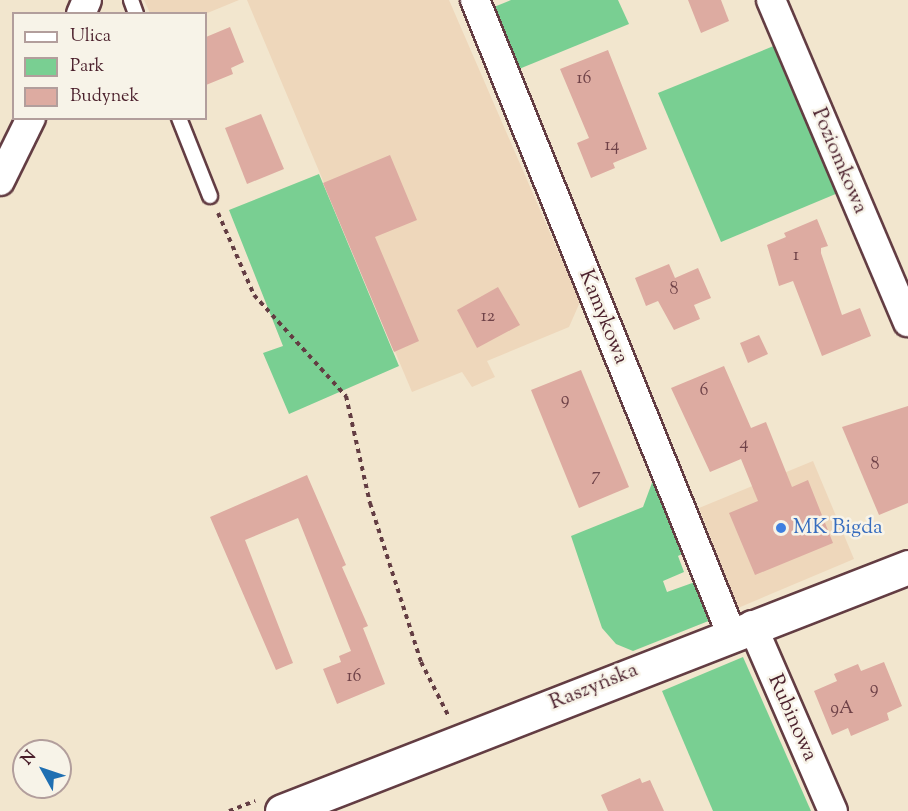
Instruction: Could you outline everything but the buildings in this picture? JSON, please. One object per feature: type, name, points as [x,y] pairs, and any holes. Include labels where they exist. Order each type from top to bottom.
[{"type":"street","name":"Kamykowa","points":[[476,0],[741,629]]},
{"type":"street","name":"Poziomkowa","points":[[771,0],[908,322]]},
{"type":"street","points":[[0,181],[8,148],[29,120]]},
{"type":"street","name":"Raszyńska","points":[[282,811],[741,629],[908,567]]},
{"type":"street","name":"Rubinowa","points":[[741,629],[833,811]]},
{"type":"lane","points":[[180,120],[210,196]]},
{"type":"path","points":[[210,196],[254,295],[346,396],[370,503],[421,662],[460,741]]},
{"type":"shaded area","points":[[144,0],[239,0],[207,13],[150,12]]},
{"type":"shaded area","points":[[247,0],[449,0],[580,302],[569,327],[487,361],[495,377],[472,387],[462,372],[412,392]]},
{"type":"shaded area","points":[[813,461],[854,559],[738,608],[699,508]]},
{"type":"green space","points":[[511,0],[618,0],[629,24],[519,69],[494,7]]},
{"type":"green space","points":[[776,45],[838,193],[721,242],[658,93]]},
{"type":"green space","points":[[319,174],[399,366],[289,414],[263,353],[283,346],[229,210]]},
{"type":"green space","points":[[653,480],[684,553],[678,556],[684,572],[663,581],[667,592],[695,582],[711,620],[633,651],[616,644],[602,628],[571,536],[643,507]]},
{"type":"green space","points":[[743,657],[811,811],[713,811],[662,691]]},
{"type":"place","name":"MK Bigda","points":[[781,528]]}]
